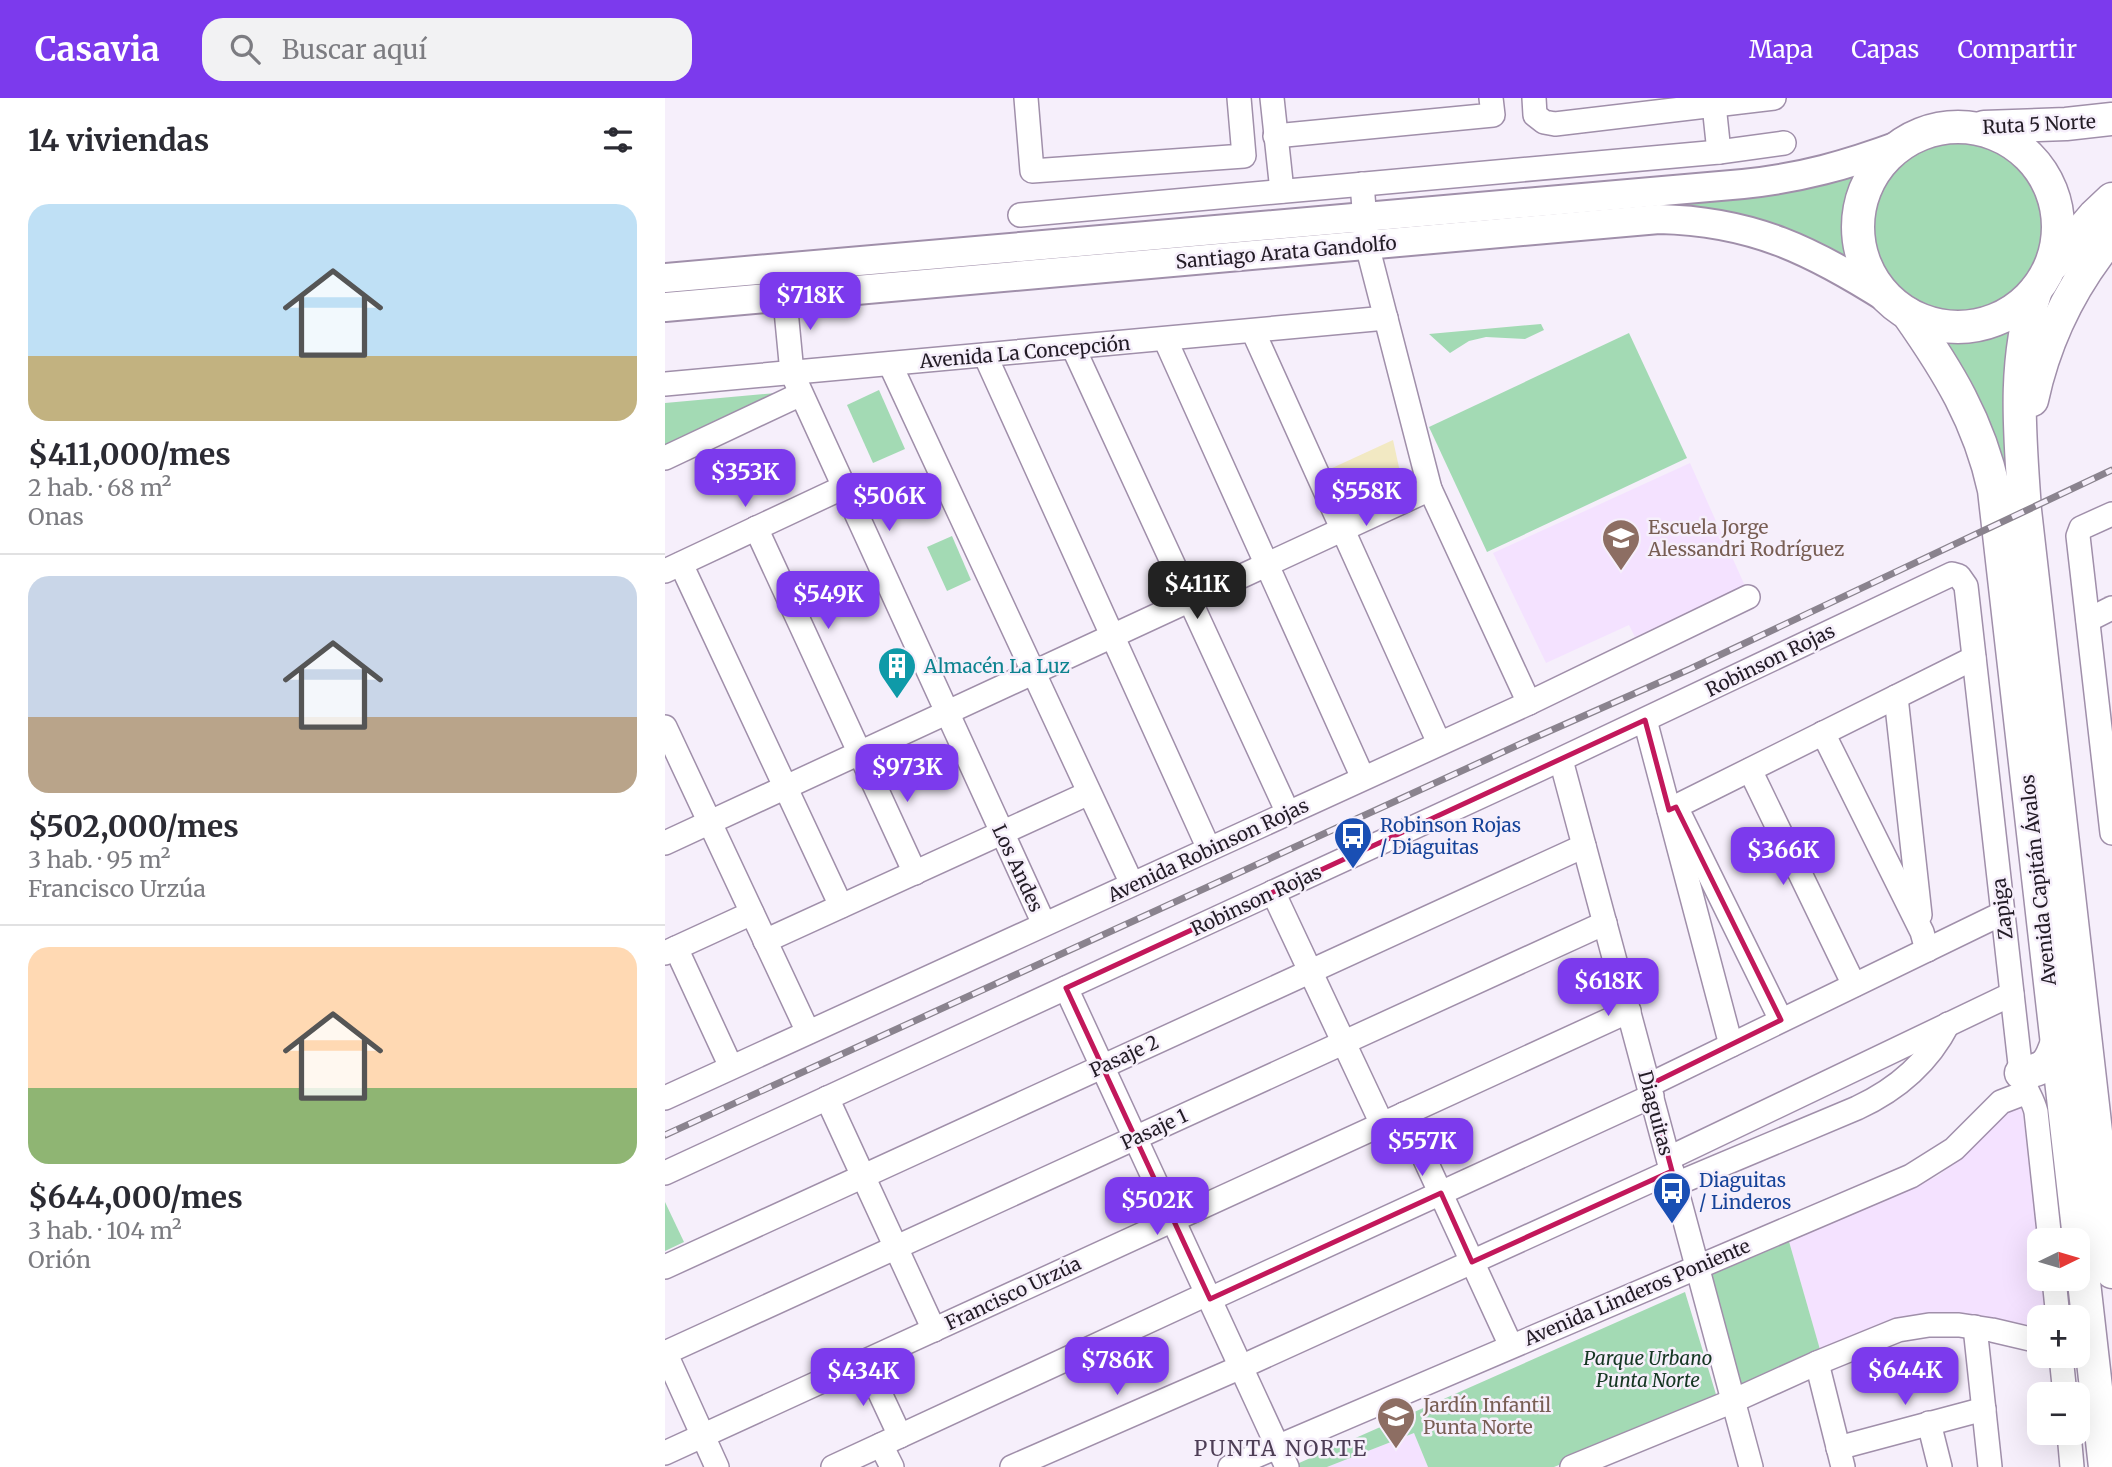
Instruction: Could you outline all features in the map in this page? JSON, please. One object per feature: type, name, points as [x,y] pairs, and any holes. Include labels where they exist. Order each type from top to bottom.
[{"type":"highway","name":"Ruta 5 Norte","points":[[1965,128],[2066,124],[2112,119]]},
{"type":"highway","points":[[2042,281],[2057,242],[2057,212],[2040,171],[2020,149],[2008,141],[1980,130],[1938,129],[1901,145],[1890,154],[1872,178],[1863,198],[1859,220],[1865,263],[1872,277],[1899,307],[1932,324],[1944,327],[1983,325],[2006,315],[2027,300],[2042,281],[2081,230],[2112,199]]},
{"type":"highway","points":[[2024,488],[2028,421],[2045,355],[2072,293],[2112,236]]},
{"type":"highway","name":"Avenida Capitán Ávalos","points":[[2042,281],[2024,333],[2019,385],[2019,431],[2101,1197],[2111,1258]]},
{"type":"highway","name":"Avenida Capitán Ávalos","points":[[1899,307],[1933,348],[1959,391],[1981,442],[1994,490],[2057,1042],[2101,1197],[2097,1393],[2105,1467]]},
{"type":"highway","points":[[2024,1082],[2045,1066],[2057,1042]]},
{"type":"highway","points":[[2081,1368],[2097,1393]]},
{"type":"main road","name":"Santiago Arata Gandolfo","points":[[665,278],[1777,180],[1833,169],[1901,145]]},
{"type":"main road","name":"Santiago Arata Gandolfo","points":[[665,307],[1641,219],[1697,221],[1760,234],[1795,247],[1837,268],[1899,307]]},
{"type":"street","points":[[1026,98],[1032,172],[1244,156],[1239,98]]},
{"type":"street","points":[[1272,98],[1282,191]]},
{"type":"street","points":[[1275,136],[1493,115],[1491,98]]},
{"type":"street","points":[[1534,98],[1535,115],[1544,122],[1555,124],[1774,98]]},
{"type":"street","points":[[1707,106],[1711,153]]},
{"type":"street","points":[[1020,215],[1711,153],[1784,144]]},
{"type":"street","points":[[1228,157],[1231,196]]},
{"type":"street","points":[[1362,184],[1367,245],[1430,489],[1529,703]]},
{"type":"street","name":"Los Andes","points":[[782,267],[792,373],[1044,924]]},
{"type":"street","name":"Avenida La Concepción","points":[[665,384],[1386,318]]},
{"type":"street","points":[[1253,331],[1439,743]]},
{"type":"street","points":[[1165,339],[1363,778]]},
{"type":"street","points":[[1073,347],[1288,813]]},
{"type":"street","points":[[985,355],[1209,849]]},
{"type":"street","points":[[890,364],[1132,884]]},
{"type":"street","points":[[665,458],[801,394]]},
{"type":"street","points":[[841,906],[786,787],[673,568],[844,487]]},
{"type":"street","points":[[665,843],[1430,489]]},
{"type":"street","points":[[2112,514],[2083,527],[2078,536],[2112,833]]},
{"type":"street","points":[[756,528],[915,873]]},
{"type":"street","name":"Robinson Rojas","points":[[665,1172],[1560,760],[1949,574],[1959,576]]},
{"type":"street","name":"Zapiga","points":[[1959,576],[1966,586],[2012,994],[2024,1082],[2036,1112],[2049,1228]]},
{"type":"street","name":"Avenida Robinson Rojas","points":[[665,1098],[1529,703],[1748,597]]},
{"type":"street","points":[[2088,620],[2112,608]]},
{"type":"street","points":[[1672,809],[1974,658]]},
{"type":"street","points":[[1896,697],[1924,941]]},
{"type":"street","points":[[1645,720],[1672,809],[1731,1045]]},
{"type":"street","points":[[665,727],[808,1032]]},
{"type":"street","points":[[1823,733],[1924,941]]},
{"type":"street","name":"Diaguitas","points":[[1560,760],[1751,1467]]},
{"type":"street","points":[[1750,770],[1854,985]]},
{"type":"street","points":[[765,941],[1089,793]]},
{"type":"street","points":[[1672,809],[1781,1020]]},
{"type":"street","name":"Pasaje 2","points":[[665,1267],[1584,846]]},
{"type":"street","points":[[1273,892],[1382,1124]]},
{"type":"street","points":[[731,1068],[671,950],[752,913]]},
{"type":"street","points":[[833,1467],[1441,1193],[1854,985],[1924,941],[2003,914]]},
{"type":"street","name":"Pasaje 1","points":[[665,1353],[1605,923]]},
{"type":"street","points":[[1066,988],[1282,1457]]},
{"type":"street","points":[[1011,1467],[1057,1458],[1241,1367],[1672,1171],[1948,1024],[2012,994]]},
{"type":"street","name":"Francisco Urzúa","points":[[665,1453],[1629,1011]]},
{"type":"street","points":[[1672,1171],[1857,1108],[1881,1096],[1926,1058],[1948,1024]]},
{"type":"street","name":"Avenida Linderos Poniente","points":[[1230,1467],[1282,1457],[1511,1346],[1912,1176],[1954,1149],[2024,1082]]},
{"type":"street","points":[[827,1098],[934,1330]]},
{"type":"street","points":[[1404,1114],[1511,1346]]},
{"type":"street","points":[[1572,1467],[1733,1401],[1883,1335],[1905,1329],[1944,1325],[1975,1327],[2027,1338]]},
{"type":"street","points":[[1975,1327],[1990,1467]]},
{"type":"street","points":[[665,1353],[717,1467]]},
{"type":"street","points":[[865,1362],[891,1441],[892,1467]]},
{"type":"street","points":[[1817,1363],[1840,1457],[1929,1423],[1984,1409]]},
{"type":"street","points":[[1929,1423],[1940,1467]]},
{"type":"street","points":[[2070,1445],[2072,1467]]},
{"type":"highlighted area","points":[[1645,720],[1669,810],[1676,807],[1781,1020],[1649,1085],[1672,1171],[1472,1262],[1441,1193],[1210,1299],[1066,988]]},
{"type":"shaded area","name":"Escuela Jorge Alessandri Rodríguez","points":[[1690,463],[1745,586],[1635,637],[1629,625],[1546,663],[1493,553]]},
{"type":"shaded area","points":[[2016,1104],[2022,1108],[2037,1228],[2027,1228],[2027,1292],[2045,1292],[2046,1305],[2027,1305],[2027,1328],[1980,1318],[1821,1353],[1788,1238],[1938,1176],[1975,1144]]},
{"type":"shaded area","name":"Jardín Infantil Punta Norte","points":[[1414,1433],[1428,1467],[1327,1467]]},
{"type":"green space","points":[[1957,142],[1990,148],[2018,167],[2037,195],[2043,228],[2037,261],[2018,289],[1990,308],[1957,314],[1924,308],[1896,289],[1877,261],[1871,228],[1877,195],[1896,167],[1924,148]]},
{"type":"green space","points":[[1856,173],[1845,219],[1846,240],[1852,266],[1793,237],[1391,219]]},
{"type":"green space","points":[[1541,324],[1544,330],[1525,339],[1486,337],[1469,341],[1450,353],[1429,334]]},
{"type":"green space","points":[[2015,329],[2015,499],[1947,343],[1984,341]]},
{"type":"green space","points":[[1629,333],[1687,458],[1487,552],[1429,427]]},
{"type":"green space","points":[[879,390],[905,449],[873,463],[847,405]]},
{"type":"green space","points":[[787,392],[665,449],[665,403]]},
{"type":"green space","points":[[952,536],[971,580],[947,591],[927,547]]},
{"type":"green space","points":[[665,1202],[684,1242],[665,1251]]},
{"type":"green space","name":"Parque Urbano Punta Norte","points":[[1788,1238],[1821,1353],[1742,1386],[1706,1271]]},
{"type":"green space","name":"Parque Urbano Punta Norte","points":[[1685,1292],[1718,1401],[1554,1467],[1428,1467],[1414,1433],[1327,1467],[1290,1467]]},
{"type":"sand","points":[[1393,440],[1402,481],[1346,508],[1330,469]]},
{"type":"railway","points":[[665,1135],[1690,669],[2112,470]]},
{"type":"place","name":"Escuela Jorge Alessandri Rodríguez","points":[[1621,572]]},
{"type":"place","name":"Almacén La Luz","points":[[897,700]]},
{"type":"place","name":"Robinson Rojas / Diaguitas","points":[[1353,870]]},
{"type":"place","name":"Diaguitas / Linderos","points":[[1672,1225]]},
{"type":"place","name":"Jardín Infantil Punta Norte","points":[[1396,1450]]},
{"type":"district","name":"PUNTA NORTE","points":[[1281,1448]]}]
